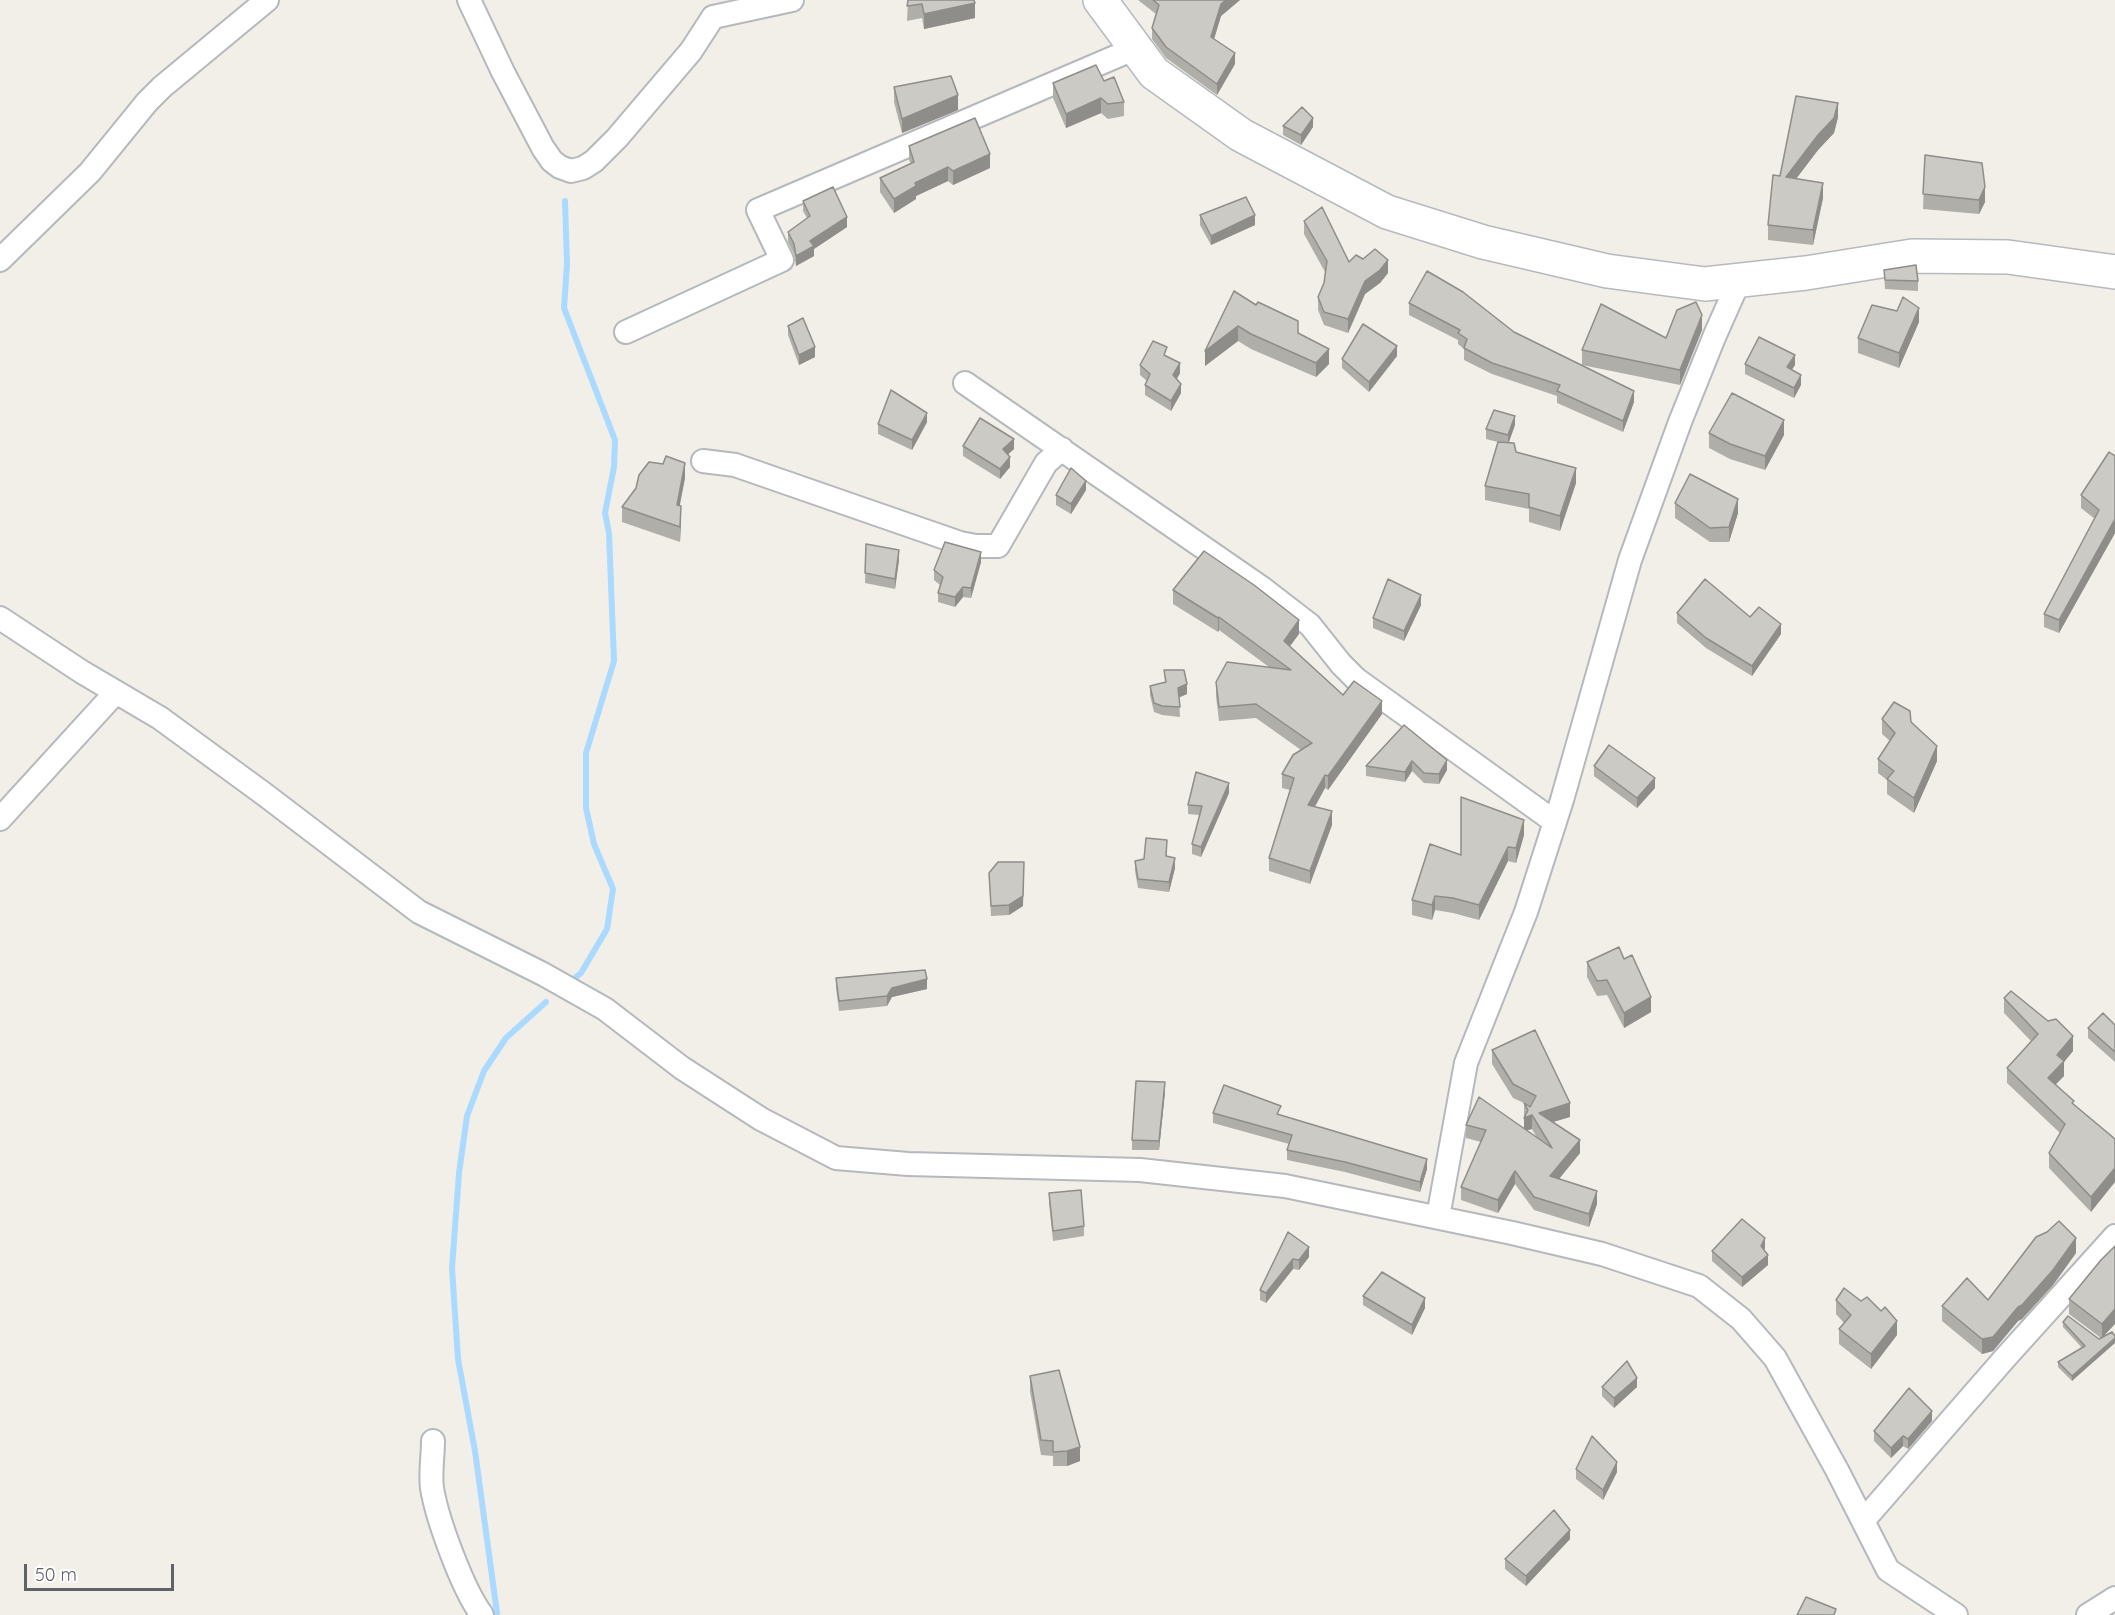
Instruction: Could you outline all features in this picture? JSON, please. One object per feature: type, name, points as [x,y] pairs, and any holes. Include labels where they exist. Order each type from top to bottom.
[{"type":"main road","points":[[1100,0],[1154,73],[1241,135],[1387,212],[1483,242],[1607,271],[1705,284],[1806,273],[1912,256],[2008,257],[2115,272]]},
{"type":"street","points":[[0,260],[90,172],[162,87],[225,32],[267,0]]},
{"type":"street","points":[[470,0],[503,72],[543,148],[552,161],[571,171],[583,168],[594,161],[618,138],[691,51],[713,18],[792,0]]},
{"type":"street","points":[[626,332],[782,260],[758,210],[1136,48]]},
{"type":"street","points":[[1438,1217],[1466,1063],[1526,912],[1555,822],[1630,560],[1680,422],[1714,335],[1739,280]]},
{"type":"street","points":[[965,383],[1262,588],[1310,625],[1356,679],[1555,822]]},
{"type":"street","points":[[703,461],[735,465],[960,543],[987,547],[998,546],[1047,463],[1062,450]]},
{"type":"street","points":[[0,618],[160,718],[418,912],[543,974],[605,1009],[682,1068],[760,1119],[836,1158],[908,1164],[1140,1170],[1285,1186],[1602,1254],[1699,1286],[1741,1319],[1775,1358],[1888,1570],[1956,1615]]},
{"type":"street","points":[[0,819],[116,692]]},
{"type":"street","points":[[1863,1521],[2115,1236]]},
{"type":"street","points":[[433,1441],[432,1488],[441,1522],[469,1593],[482,1615]]},
{"type":"street","points":[[2088,1615],[2115,1598]]},
{"type":"building","points":[[908,0],[974,0],[975,3],[924,14],[922,4],[907,6]]},
{"type":"building","points":[[1153,0],[1226,0],[1221,4],[1211,37],[1235,53],[1217,84],[1166,47],[1152,28],[1159,5]]},
{"type":"building","points":[[1096,65],[1104,81],[1114,77],[1124,102],[1108,104],[1101,98],[1066,114],[1053,83]]},
{"type":"building","points":[[951,76],[958,95],[902,119],[894,87]]},
{"type":"building","points":[[1796,96],[1838,103],[1834,118],[1786,177],[1823,183],[1813,230],[1768,225],[1773,175],[1780,176]]},
{"type":"building","points":[[1302,107],[1313,118],[1301,135],[1283,126]]},
{"type":"building","points":[[975,118],[990,154],[953,171],[948,167],[915,183],[916,186],[894,199],[880,178],[914,162],[909,146]]},
{"type":"building","points":[[1925,155],[1982,163],[1985,187],[1979,200],[1923,194]]},
{"type":"building","points":[[833,187],[847,217],[810,241],[814,246],[796,256],[794,244],[788,232],[810,216],[803,201]]},
{"type":"building","points":[[1246,197],[1255,215],[1211,236],[1200,215]]},
{"type":"building","points":[[1322,207],[1349,262],[1356,255],[1363,259],[1375,249],[1388,260],[1380,270],[1365,281],[1348,319],[1324,312],[1318,297],[1324,283],[1327,261],[1304,221]]},
{"type":"building","points":[[1916,265],[1918,281],[1885,280],[1884,270]]},
{"type":"building","points":[[1427,271],[1463,292],[1514,332],[1634,391],[1623,421],[1557,391],[1560,385],[1492,363],[1464,348],[1467,339],[1458,333],[1460,330],[1409,303]]},
{"type":"building","points":[[1234,291],[1256,305],[1258,302],[1298,321],[1298,333],[1329,349],[1316,363],[1238,326],[1205,351]]},
{"type":"building","points":[[1903,297],[1919,308],[1899,353],[1858,338],[1872,305],[1897,311]]},
{"type":"building","points":[[1696,302],[1702,315],[1680,370],[1582,350],[1601,304],[1666,338],[1677,310]]},
{"type":"building","points":[[803,318],[815,347],[799,355],[788,326]]},
{"type":"building","points":[[1363,324],[1397,346],[1369,382],[1342,359]]},
{"type":"building","points":[[1759,337],[1795,355],[1787,367],[1801,375],[1794,388],[1745,364]]},
{"type":"building","points":[[1153,341],[1167,347],[1164,355],[1180,363],[1173,375],[1181,384],[1171,401],[1145,385],[1150,374],[1140,365]]},
{"type":"building","points":[[891,390],[927,413],[912,440],[878,424]]},
{"type":"building","points":[[1732,393],[1784,420],[1765,456],[1730,444],[1709,433]]},
{"type":"building","points":[[1494,410],[1515,416],[1508,435],[1486,429]]},
{"type":"building","points":[[980,418],[1014,439],[1003,449],[1010,457],[1000,469],[963,446]]},
{"type":"building","points":[[1498,442],[1514,443],[1516,452],[1576,468],[1560,516],[1529,507],[1529,494],[1485,486]]},
{"type":"building","points":[[2109,452],[2115,456],[2115,519],[2059,620],[2044,614],[2099,510],[2081,495]]},
{"type":"building","points":[[666,456],[685,463],[677,505],[681,506],[680,527],[622,507],[636,488],[639,475],[649,462],[663,464]]},
{"type":"building","points":[[1071,468],[1086,481],[1071,504],[1056,495]]},
{"type":"building","points":[[1690,474],[1738,499],[1729,527],[1710,528],[1675,503]]},
{"type":"building","points":[[945,542],[981,552],[971,588],[963,587],[955,597],[938,593],[943,577],[934,570]]},
{"type":"building","points":[[866,544],[899,550],[895,579],[865,573]]},
{"type":"building","points":[[1204,551],[1254,585],[1299,620],[1284,641],[1343,695],[1354,681],[1382,701],[1328,776],[1325,775],[1308,805],[1332,811],[1310,871],[1269,858],[1294,778],[1282,774],[1293,755],[1312,743],[1256,704],[1219,707],[1216,682],[1227,662],[1291,670],[1219,617],[1173,590]]},
{"type":"building","points":[[1388,579],[1421,595],[1404,631],[1373,618]]},
{"type":"building","points":[[1705,579],[1750,617],[1759,607],[1781,624],[1752,666],[1706,638],[1677,613]]},
{"type":"building","points":[[1164,670],[1184,670],[1187,684],[1178,688],[1180,707],[1154,703],[1150,686],[1166,682]]},
{"type":"building","points":[[1894,702],[1910,711],[1911,722],[1937,746],[1914,798],[1887,779],[1894,771],[1878,759],[1895,733],[1882,719]]},
{"type":"building","points":[[1404,725],[1447,760],[1439,774],[1424,773],[1412,761],[1405,772],[1366,766]]},
{"type":"building","points":[[1609,745],[1655,778],[1637,798],[1594,766]]},
{"type":"building","points":[[1196,772],[1229,783],[1201,847],[1192,844],[1202,806],[1188,805]]},
{"type":"building","points":[[1461,797],[1524,820],[1516,848],[1508,847],[1479,905],[1435,896],[1432,905],[1412,900],[1430,844],[1461,855]]},
{"type":"building","points":[[1146,838],[1167,840],[1166,856],[1175,858],[1169,882],[1138,879],[1135,861],[1144,859]]},
{"type":"building","points":[[998,862],[1024,862],[1023,896],[1009,905],[991,906],[989,873]]},
{"type":"building","points":[[1619,947],[1624,959],[1632,955],[1651,997],[1624,1013],[1607,980],[1597,981],[1587,962]]},
{"type":"building","points":[[925,970],[927,979],[892,988],[887,996],[839,1001],[836,978]]},
{"type":"building","points":[[2011,991],[2048,1021],[2056,1019],[2073,1036],[2057,1055],[2064,1061],[2048,1078],[2074,1101],[2072,1103],[2115,1139],[2115,1168],[2091,1197],[2049,1153],[2065,1124],[2007,1068],[2038,1034],[2004,998]]},
{"type":"building","points":[[2103,1013],[2115,1025],[2115,1052],[2088,1028]]},
{"type":"building","points":[[1535,1030],[1570,1103],[1539,1113],[1580,1140],[1550,1176],[1597,1191],[1589,1214],[1534,1197],[1515,1171],[1498,1200],[1461,1187],[1486,1130],[1466,1125],[1479,1097],[1552,1148],[1532,1115],[1524,1118],[1528,1110],[1524,1103],[1530,1107],[1536,1096],[1513,1084],[1492,1050]]},
{"type":"building","points":[[1136,1081],[1165,1082],[1159,1141],[1132,1140]]},
{"type":"building","points":[[1224,1085],[1281,1106],[1277,1114],[1427,1159],[1420,1182],[1345,1162],[1287,1150],[1292,1135],[1213,1113]]},
{"type":"building","points":[[1081,1190],[1084,1226],[1053,1231],[1049,1193]]},
{"type":"building","points":[[1742,1219],[1765,1238],[1761,1246],[1768,1255],[1742,1277],[1712,1251]]},
{"type":"building","points":[[2059,1221],[2076,1238],[2053,1270],[1993,1337],[1982,1339],[1942,1306],[1967,1278],[1988,1300],[2036,1237],[2047,1232]]},
{"type":"building","points":[[1288,1232],[1309,1247],[1299,1260],[1293,1259],[1266,1293],[1260,1290]]},
{"type":"building","points":[[2115,1246],[2115,1309],[2102,1324],[2069,1299]]},
{"type":"building","points":[[1382,1272],[1425,1298],[1412,1325],[1363,1296]]},
{"type":"building","points":[[1844,1288],[1861,1301],[1867,1297],[1881,1311],[1885,1307],[1897,1321],[1871,1354],[1839,1329],[1851,1315],[1836,1300]]},
{"type":"building","points":[[2068,1316],[2099,1339],[2112,1332],[2115,1336],[2072,1376],[2058,1362],[2085,1346],[2063,1322]]},
{"type":"building","points":[[1627,1361],[1637,1378],[1614,1398],[1602,1387]]},
{"type":"building","points":[[1059,1370],[1080,1447],[1053,1452],[1053,1441],[1041,1440],[1030,1376]]},
{"type":"building","points":[[1909,1388],[1932,1411],[1908,1439],[1903,1436],[1891,1448],[1874,1431]]},
{"type":"building","points":[[1592,1436],[1617,1462],[1603,1490],[1576,1469]]},
{"type":"building","points":[[1554,1510],[1570,1530],[1526,1576],[1505,1559]]},
{"type":"building","points":[[1806,1597],[1836,1609],[1834,1615],[1797,1615]]},
{"type":"waterway","points":[[565,201],[567,264],[564,308],[615,440],[614,467],[605,513],[609,533],[614,661],[586,753],[586,808],[594,844],[613,889],[607,929],[581,973],[571,981]]},
{"type":"waterway","points":[[497,1613],[475,1451],[458,1359],[452,1268],[459,1173],[467,1116],[484,1071],[506,1038],[546,1002]]}]
